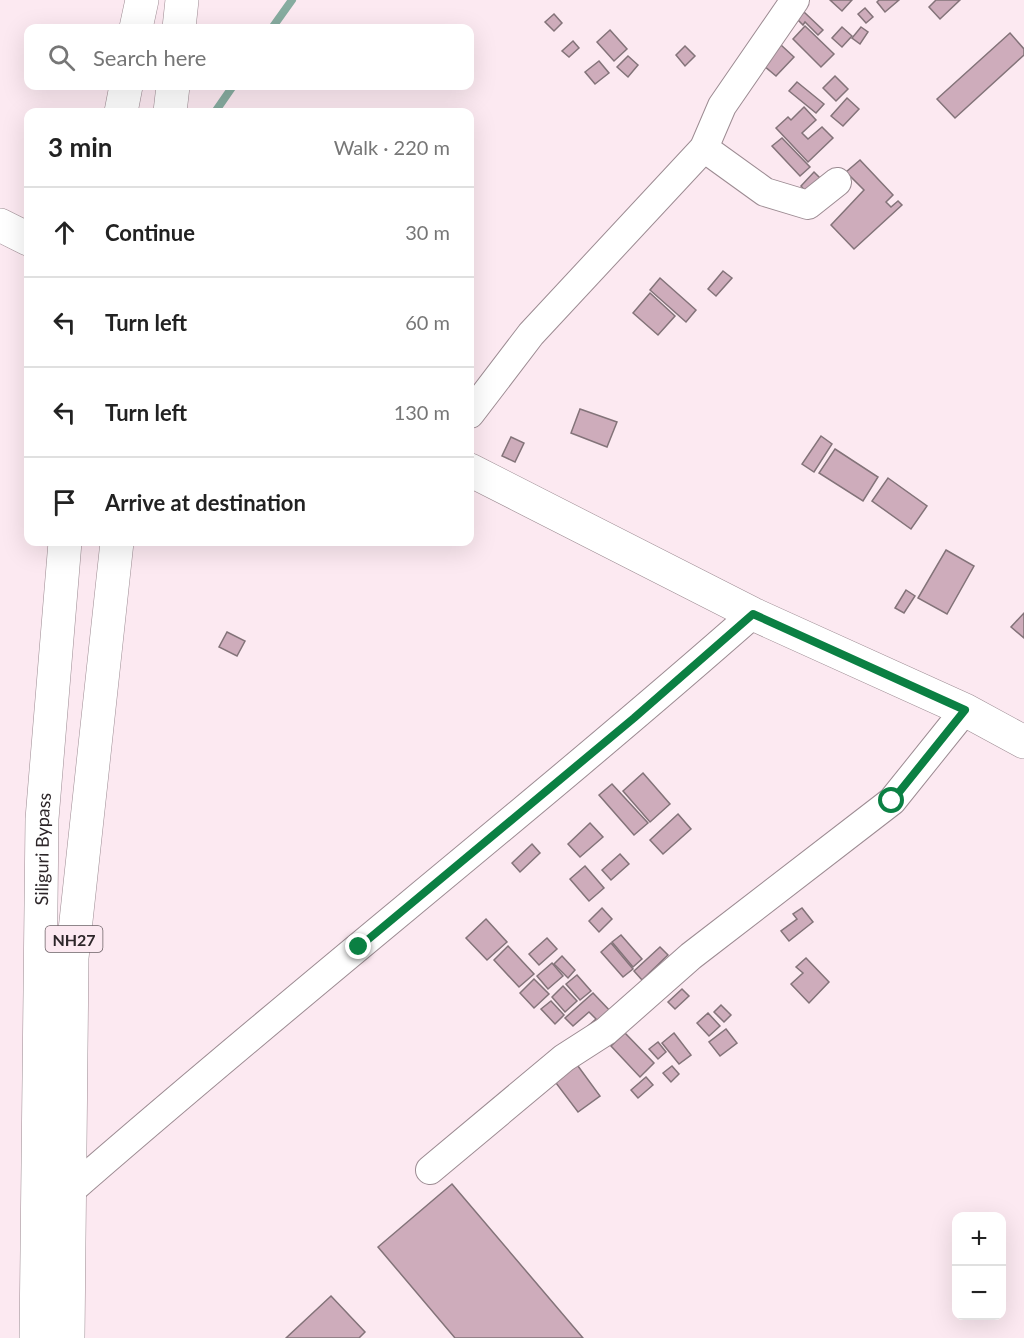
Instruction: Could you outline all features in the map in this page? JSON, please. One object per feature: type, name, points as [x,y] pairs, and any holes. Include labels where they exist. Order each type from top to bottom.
[{"type":"main road","points":[[137,24],[142,0]]},
{"type":"main road","points":[[179,24],[182,0]]},
{"type":"main road","points":[[170,108],[173,90]]},
{"type":"main road","points":[[0,225],[24,237]]},
{"type":"main road","points":[[474,472],[753,614],[965,710],[1024,742]]},
{"type":"main road","name":"Siliguri Bypass","points":[[36,1338],[42,819],[65,546]]},
{"type":"main road","name":"NH27","points":[[68,1338],[72,958],[117,546]]},
{"type":"street","points":[[474,409],[531,334],[704,148],[722,106],[795,0]]},
{"type":"street","points":[[704,148],[765,192],[808,205],[837,182]]},
{"type":"street","points":[[69,1192],[265,1022],[634,718],[753,614]]},
{"type":"street","points":[[430,1170],[564,1058],[606,1031],[691,956],[892,801],[965,710]]},
{"type":"building","points":[[830,0],[852,0],[842,11]]},
{"type":"building","points":[[879,0],[899,0],[885,12],[877,2]]},
{"type":"building","points":[[936,0],[960,0],[940,19],[929,7]]},
{"type":"building","points":[[865,8],[873,17],[866,23],[858,14]]},
{"type":"building","points":[[804,12],[823,30],[818,35],[805,22],[803,25],[797,19]]},
{"type":"building","points":[[554,14],[562,23],[554,31],[545,22]]},
{"type":"building","points":[[805,26],[834,54],[821,67],[793,39]]},
{"type":"building","points":[[842,27],[852,36],[842,47],[832,38]]},
{"type":"building","points":[[861,27],[868,32],[860,44],[852,38]]},
{"type":"building","points":[[610,30],[627,49],[614,61],[597,42]]},
{"type":"building","points":[[1010,33],[1024,49],[1024,55],[955,118],[937,99]]},
{"type":"building","points":[[573,41],[579,48],[569,57],[562,51]]},
{"type":"building","points":[[781,45],[794,57],[776,76],[763,65]]},
{"type":"building","points":[[685,46],[695,56],[685,66],[676,55]]},
{"type":"building","points":[[628,56],[638,65],[628,77],[617,67]]},
{"type":"building","points":[[599,61],[609,73],[595,84],[585,72]]},
{"type":"building","points":[[835,76],[848,89],[836,101],[823,88]]},
{"type":"building","points":[[797,82],[824,104],[816,113],[789,91]]},
{"type":"building","points":[[847,98],[859,109],[843,126],[831,116]]},
{"type":"building","points":[[804,107],[816,120],[802,133],[808,139],[822,127],[833,138],[808,162],[776,128],[788,117],[791,120]]},
{"type":"building","points":[[782,138],[810,167],[800,176],[772,146]]},
{"type":"building","points":[[860,160],[893,195],[886,202],[891,207],[898,201],[902,205],[854,249],[831,225],[864,190],[846,172]]},
{"type":"building","points":[[814,172],[820,178],[806,192],[801,186]]},
{"type":"building","points":[[723,271],[732,278],[716,296],[708,289]]},
{"type":"building","points":[[660,278],[696,310],[686,322],[650,290]]},
{"type":"building","points":[[650,293],[675,316],[658,335],[633,313]]},
{"type":"building","points":[[580,409],[617,422],[607,447],[571,433]]},
{"type":"building","points":[[821,436],[832,444],[814,472],[802,464]]},
{"type":"building","points":[[511,437],[524,443],[515,462],[502,456]]},
{"type":"building","points":[[835,449],[878,477],[863,501],[819,473]]},
{"type":"building","points":[[888,478],[927,506],[911,529],[872,501]]},
{"type":"building","points":[[946,550],[974,566],[947,614],[918,598]]},
{"type":"building","points":[[906,590],[915,596],[904,613],[895,608]]},
{"type":"building","points":[[1024,613],[1024,638],[1011,627]]},
{"type":"building","points":[[227,632],[245,641],[237,656],[219,647]]},
{"type":"building","points":[[643,773],[670,804],[650,822],[623,791]]},
{"type":"building","points":[[612,784],[648,823],[634,835],[599,795]]},
{"type":"building","points":[[678,814],[691,829],[663,854],[650,840]]},
{"type":"building","points":[[590,823],[603,837],[580,857],[568,844]]},
{"type":"building","points":[[532,844],[540,853],[520,872],[512,863]]},
{"type":"building","points":[[620,854],[629,864],[611,880],[602,870]]},
{"type":"building","points":[[585,866],[604,888],[589,901],[570,879]]},
{"type":"building","points":[[602,908],[612,919],[599,932],[589,921]]},
{"type":"building","points":[[802,908],[813,922],[789,941],[781,931],[797,919],[793,914]]},
{"type":"building","points":[[486,919],[507,942],[487,960],[466,938]]},
{"type":"building","points":[[621,935],[642,959],[633,967],[612,942]]},
{"type":"building","points":[[547,938],[557,949],[539,965],[529,954]]},
{"type":"building","points":[[611,943],[633,969],[623,977],[601,952]]},
{"type":"building","points":[[508,946],[534,974],[519,987],[494,960]]},
{"type":"building","points":[[660,947],[668,955],[642,980],[634,971]]},
{"type":"building","points":[[562,956],[575,970],[568,978],[554,964]]},
{"type":"building","points":[[806,958],[829,982],[809,1003],[791,984],[803,973],[796,967]]},
{"type":"building","points":[[552,963],[563,976],[548,989],[537,976]]},
{"type":"building","points":[[577,975],[591,991],[580,1000],[566,984]]},
{"type":"building","points":[[534,979],[549,994],[534,1008],[520,993]]},
{"type":"building","points":[[563,986],[577,1001],[565,1012],[552,997]]},
{"type":"building","points":[[682,989],[689,996],[675,1009],[668,1002]]},
{"type":"building","points":[[593,993],[611,1012],[579,1034],[596,1019],[589,1012],[573,1026],[565,1018]]},
{"type":"building","points":[[551,1001],[564,1015],[555,1024],[541,1009]]},
{"type":"building","points":[[721,1005],[731,1015],[724,1022],[714,1012]]},
{"type":"building","points":[[708,1013],[720,1026],[709,1036],[697,1023]]},
{"type":"building","points":[[726,1029],[737,1043],[720,1056],[709,1042]]},
{"type":"building","points":[[625,1033],[654,1063],[640,1077],[611,1046]]},
{"type":"building","points":[[674,1033],[691,1055],[679,1064],[662,1043]]},
{"type":"building","points":[[658,1042],[666,1052],[658,1059],[649,1049]]},
{"type":"building","points":[[575,1062],[600,1096],[578,1112],[553,1079]]},
{"type":"building","points":[[672,1066],[679,1074],[671,1082],[663,1073]]},
{"type":"building","points":[[646,1077],[653,1085],[638,1098],[631,1090]]},
{"type":"building","points":[[452,1184],[583,1338],[455,1338],[378,1247]]},
{"type":"building","points":[[331,1296],[365,1332],[359,1338],[286,1338]]},
{"type":"waterway","points":[[275,24],[292,0]]},
{"type":"waterway","points":[[218,108],[230,90]]},
{"type":"route","points":[[359,947],[634,718],[753,614],[965,710],[892,801]]}]
